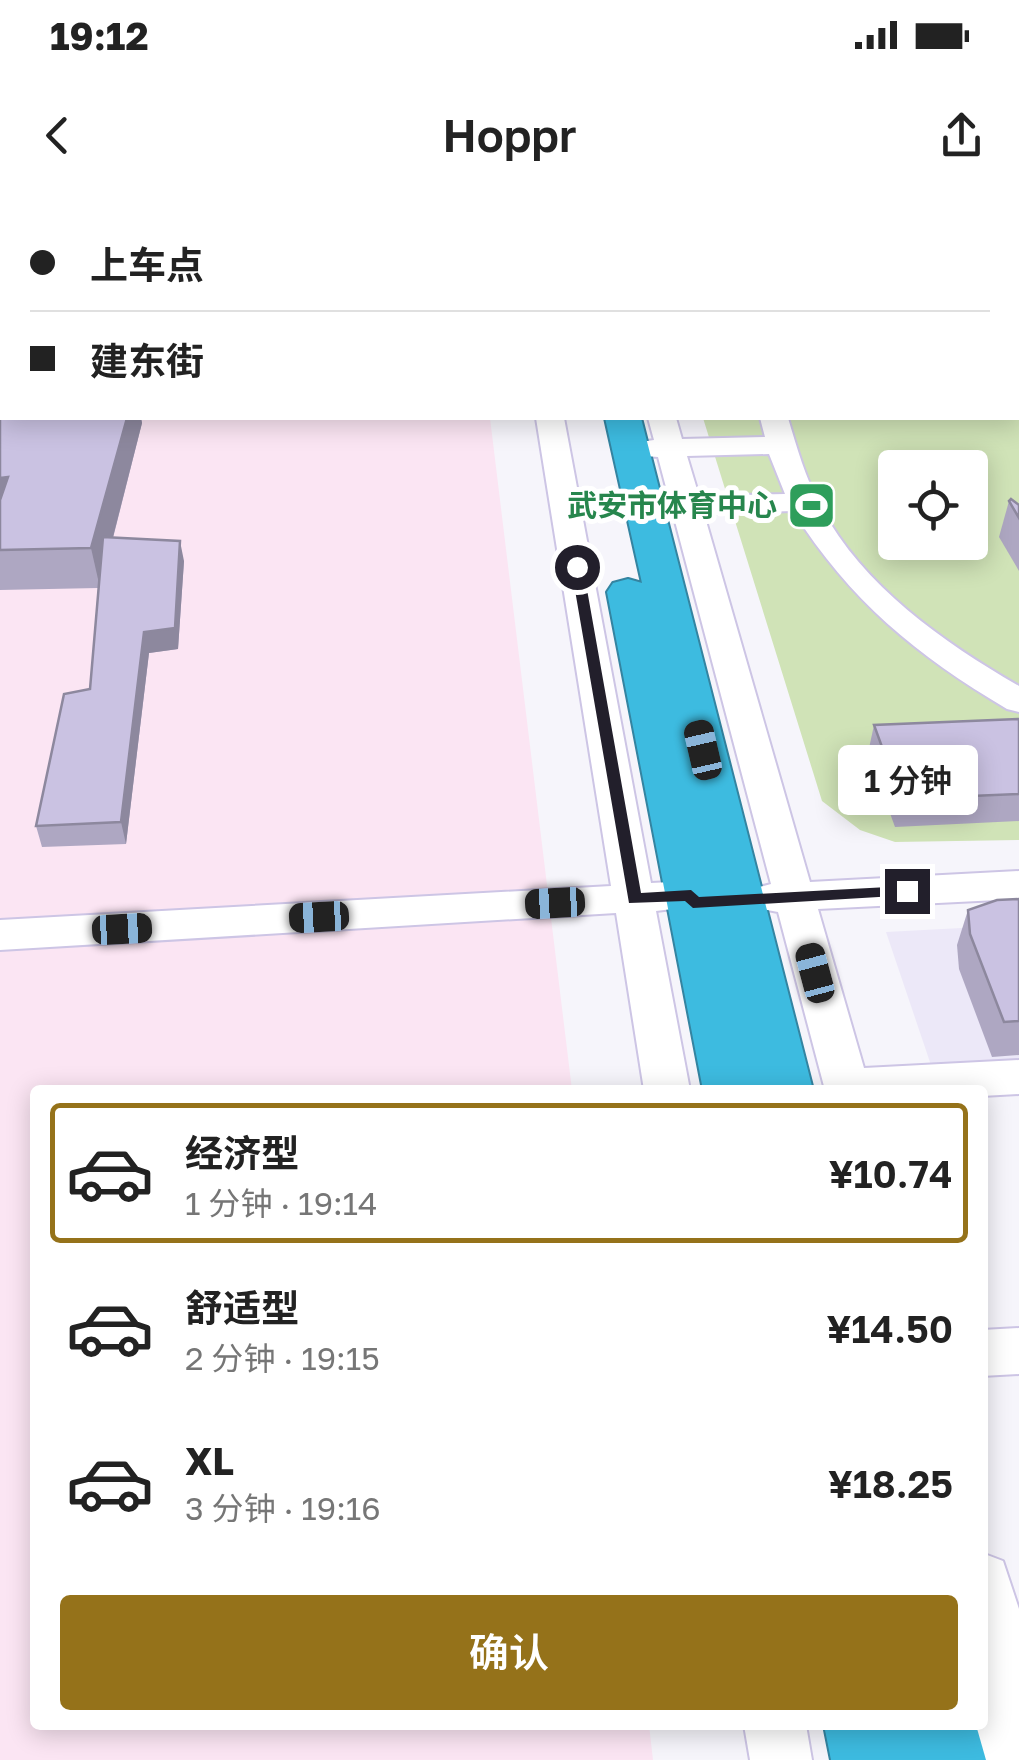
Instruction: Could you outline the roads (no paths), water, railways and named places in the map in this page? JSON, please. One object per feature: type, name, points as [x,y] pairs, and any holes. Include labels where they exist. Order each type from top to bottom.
[{"type":"highway","points":[[590,420],[708,899],[782,1085]]},
{"type":"highway","points":[[646,433],[731,1085]]},
{"type":"highway","points":[[877,1730],[923,1747]]},
{"type":"street","points":[[550,420],[666,1085]]},
{"type":"street","points":[[846,1085],[686,506],[646,433],[776,431],[800,502],[836,555],[877,598],[928,641],[1019,701]]},
{"type":"street","points":[[686,506],[800,502]]},
{"type":"street","points":[[0,935],[634,899],[794,897],[1019,886]]},
{"type":"street","points":[[894,1085],[1019,1077]]},
{"type":"street","points":[[988,1353],[1019,1351]]},
{"type":"street","points":[[988,1603],[1019,1714]]},
{"type":"street","points":[[776,1730],[781,1760]]},
{"type":"street","points":[[923,1747],[1019,1736]]},
{"type":"place","name":"武安市体育中心","points":[[812,505]]}]
